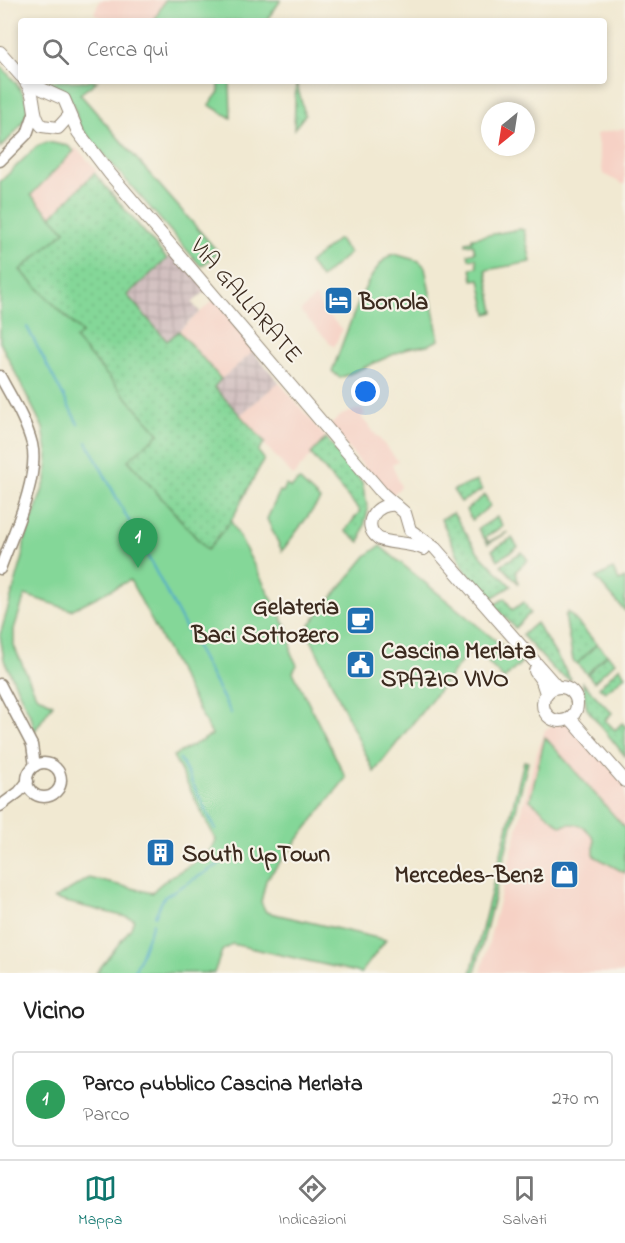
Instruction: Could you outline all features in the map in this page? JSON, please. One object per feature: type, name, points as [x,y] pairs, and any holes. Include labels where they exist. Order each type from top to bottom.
[{"type":"main road","points":[[0,43],[18,64]]},
{"type":"main road","points":[[0,52],[18,73]]},
{"type":"main road","name":"VIA GALLARATE","points":[[27,84],[33,92],[38,122],[53,129],[100,162]]},
{"type":"main road","name":"VIA GALLARATE","points":[[38,84],[53,95],[64,99],[69,116],[100,162],[361,466],[405,513],[408,525],[414,534],[435,548],[557,687]]},
{"type":"main road","points":[[35,109],[43,98],[53,95]]},
{"type":"main road","points":[[53,129],[69,116]]},
{"type":"main road","name":"VIA GALLARATE","points":[[361,466],[376,498],[377,509],[371,520],[373,532],[382,540],[410,543],[429,552],[533,668],[542,681],[546,693]]},
{"type":"main road","points":[[377,509],[389,504],[396,505]]},
{"type":"main road","points":[[395,541],[404,535],[408,525]]},
{"type":"main road","points":[[557,687],[572,691],[577,704],[573,714],[557,721],[546,714],[543,700],[546,693],[557,687]]},
{"type":"main road","points":[[573,714],[625,769]]},
{"type":"main road","points":[[573,714],[625,781]]},
{"type":"street","points":[[15,147],[30,129],[35,109]]},
{"type":"street","points":[[0,161],[34,133],[53,129]]},
{"type":"street","points":[[0,376],[28,431],[33,459],[30,482],[0,569]]},
{"type":"street","points":[[0,684],[32,745],[47,763],[58,770],[61,783],[54,794],[38,795],[2,805]]},
{"type":"street","points":[[32,745],[35,766]]},
{"type":"street","points":[[38,795],[29,787],[28,775],[35,766],[47,763]]},
{"type":"street","points":[[2,805],[28,781]]},
{"type":"shaded area","points":[[100,0],[165,0],[156,18],[100,18],[94,13]]},
{"type":"shaded area","points":[[625,128],[625,185],[603,174],[596,134]]},
{"type":"shaded area","points":[[76,148],[97,170],[51,217],[30,195]]},
{"type":"shaded area","points":[[175,252],[207,290],[192,303],[200,312],[167,341],[126,295]]},
{"type":"shaded area","points":[[316,296],[319,304],[342,330],[334,347],[300,311]]},
{"type":"shaded area","points":[[215,299],[258,348],[221,379],[179,331]]},
{"type":"shaded area","points":[[253,352],[279,382],[239,416],[213,386]]},
{"type":"shaded area","points":[[279,382],[326,438],[293,476],[239,416]]},
{"type":"shaded area","points":[[363,410],[365,415],[361,417],[398,461],[392,464],[401,487],[390,497],[329,426],[342,415]]},
{"type":"shaded area","points":[[570,722],[625,784],[625,973],[481,973],[535,759],[545,730],[552,725]]},
{"type":"green space","points":[[165,0],[281,0],[268,18],[156,18]]},
{"type":"green space","points":[[0,65],[20,88],[27,106],[21,125],[0,148]]},
{"type":"green space","points":[[50,84],[93,84],[80,94],[218,252],[202,266],[79,126],[74,105],[66,93]]},
{"type":"green space","points":[[219,84],[230,84],[231,118],[209,105],[219,92]]},
{"type":"green space","points":[[296,84],[297,84],[305,115],[294,129]]},
{"type":"green space","points":[[47,142],[68,146],[74,151],[31,195],[65,231],[20,270],[82,333],[75,339],[159,434],[128,460],[207,550],[231,521],[291,636],[291,653],[297,665],[293,672],[346,778],[266,880],[261,902],[266,912],[386,940],[361,973],[232,944],[222,951],[214,973],[96,973],[131,928],[134,919],[54,899],[89,878],[152,893],[167,879],[206,854],[216,840],[173,756],[212,735],[130,580],[71,610],[25,595],[14,629],[14,646],[36,695],[53,704],[34,732],[32,719],[4,660],[0,635],[23,557],[24,543],[46,480],[48,457],[43,428],[0,342],[0,182],[37,146]]},
{"type":"green space","points":[[94,173],[167,259],[127,295],[167,341],[179,331],[221,379],[214,387],[265,442],[258,451],[264,459],[231,521],[208,551],[128,460],[158,434],[74,339],[81,332],[20,270],[65,231],[51,217]]},
{"type":"green space","points":[[524,230],[531,262],[486,270],[494,312],[487,314],[480,279],[473,280],[471,268],[477,267],[476,258],[469,259],[468,254],[475,252],[473,244],[466,245],[466,242],[472,241],[472,238]]},
{"type":"green space","points":[[338,239],[350,253],[321,278],[309,263]]},
{"type":"green space","points":[[394,254],[419,261],[425,267],[439,340],[428,345],[408,348],[340,378],[332,371],[357,305],[375,271],[384,260]]},
{"type":"green space","points":[[326,438],[362,482],[368,510],[360,542],[345,531],[360,511],[311,454]]},
{"type":"green space","points":[[299,480],[320,500],[282,551],[267,519],[280,491],[283,492],[286,485],[291,488]]},
{"type":"green space","points":[[477,481],[482,490],[461,502],[453,490]]},
{"type":"green space","points":[[485,495],[490,506],[472,520],[466,510]]},
{"type":"green space","points":[[453,513],[478,552],[511,586],[490,599],[465,570],[441,519]]},
{"type":"green space","points":[[497,517],[503,526],[486,537],[488,542],[508,532],[488,544],[478,529]]},
{"type":"green space","points":[[512,538],[518,547],[498,560],[492,550]]},
{"type":"green space","points":[[380,546],[522,662],[504,679],[473,647],[374,772],[308,633],[310,624],[366,556]]},
{"type":"green space","points":[[522,552],[528,560],[516,571],[518,583],[501,565]]},
{"type":"green space","points":[[613,569],[619,581],[625,578],[625,611],[596,578]]},
{"type":"green space","points":[[505,598],[512,610],[524,602],[530,613],[515,628],[494,605]]},
{"type":"green space","points":[[568,612],[597,644],[577,664],[573,661],[565,616]]},
{"type":"green space","points":[[536,623],[570,680],[556,672],[522,635]]},
{"type":"green space","points":[[597,644],[607,654],[587,674],[577,664]]},
{"type":"green space","points":[[607,654],[615,662],[594,682],[587,674]]},
{"type":"green space","points":[[620,667],[625,676],[605,692],[599,687]]},
{"type":"green space","points":[[582,682],[612,713],[605,720],[615,730],[622,723],[625,726],[625,756],[587,709]]},
{"type":"green space","points":[[545,737],[625,828],[625,873],[594,856],[594,839],[584,828],[575,824],[561,826],[530,800]]},
{"type":"green space","points":[[524,761],[528,762],[475,973],[471,973]]},
{"type":"waterway","points":[[27,327],[78,424]]},
{"type":"waterway","points":[[87,442],[231,713]]},
{"type":"waterway","points":[[180,759],[216,830]]},
{"type":"waterway","points":[[155,916],[164,897],[218,865],[228,853]]},
{"type":"waterway","points":[[134,973],[153,923]]},
{"type":"place","name":"Bonola","points":[[338,301]]},
{"type":"place","name":"Parco pubblico Cascina Merlata","points":[[138,568]]},
{"type":"place","name":"Gelateria Baci Sottozero","points":[[360,620]]},
{"type":"place","name":"Cascina Merlata SPAZIO VIVO","points":[[360,664]]},
{"type":"place","name":"South UpTown","points":[[161,853]]},
{"type":"place","name":"Mercedes-Benz","points":[[564,874]]}]
